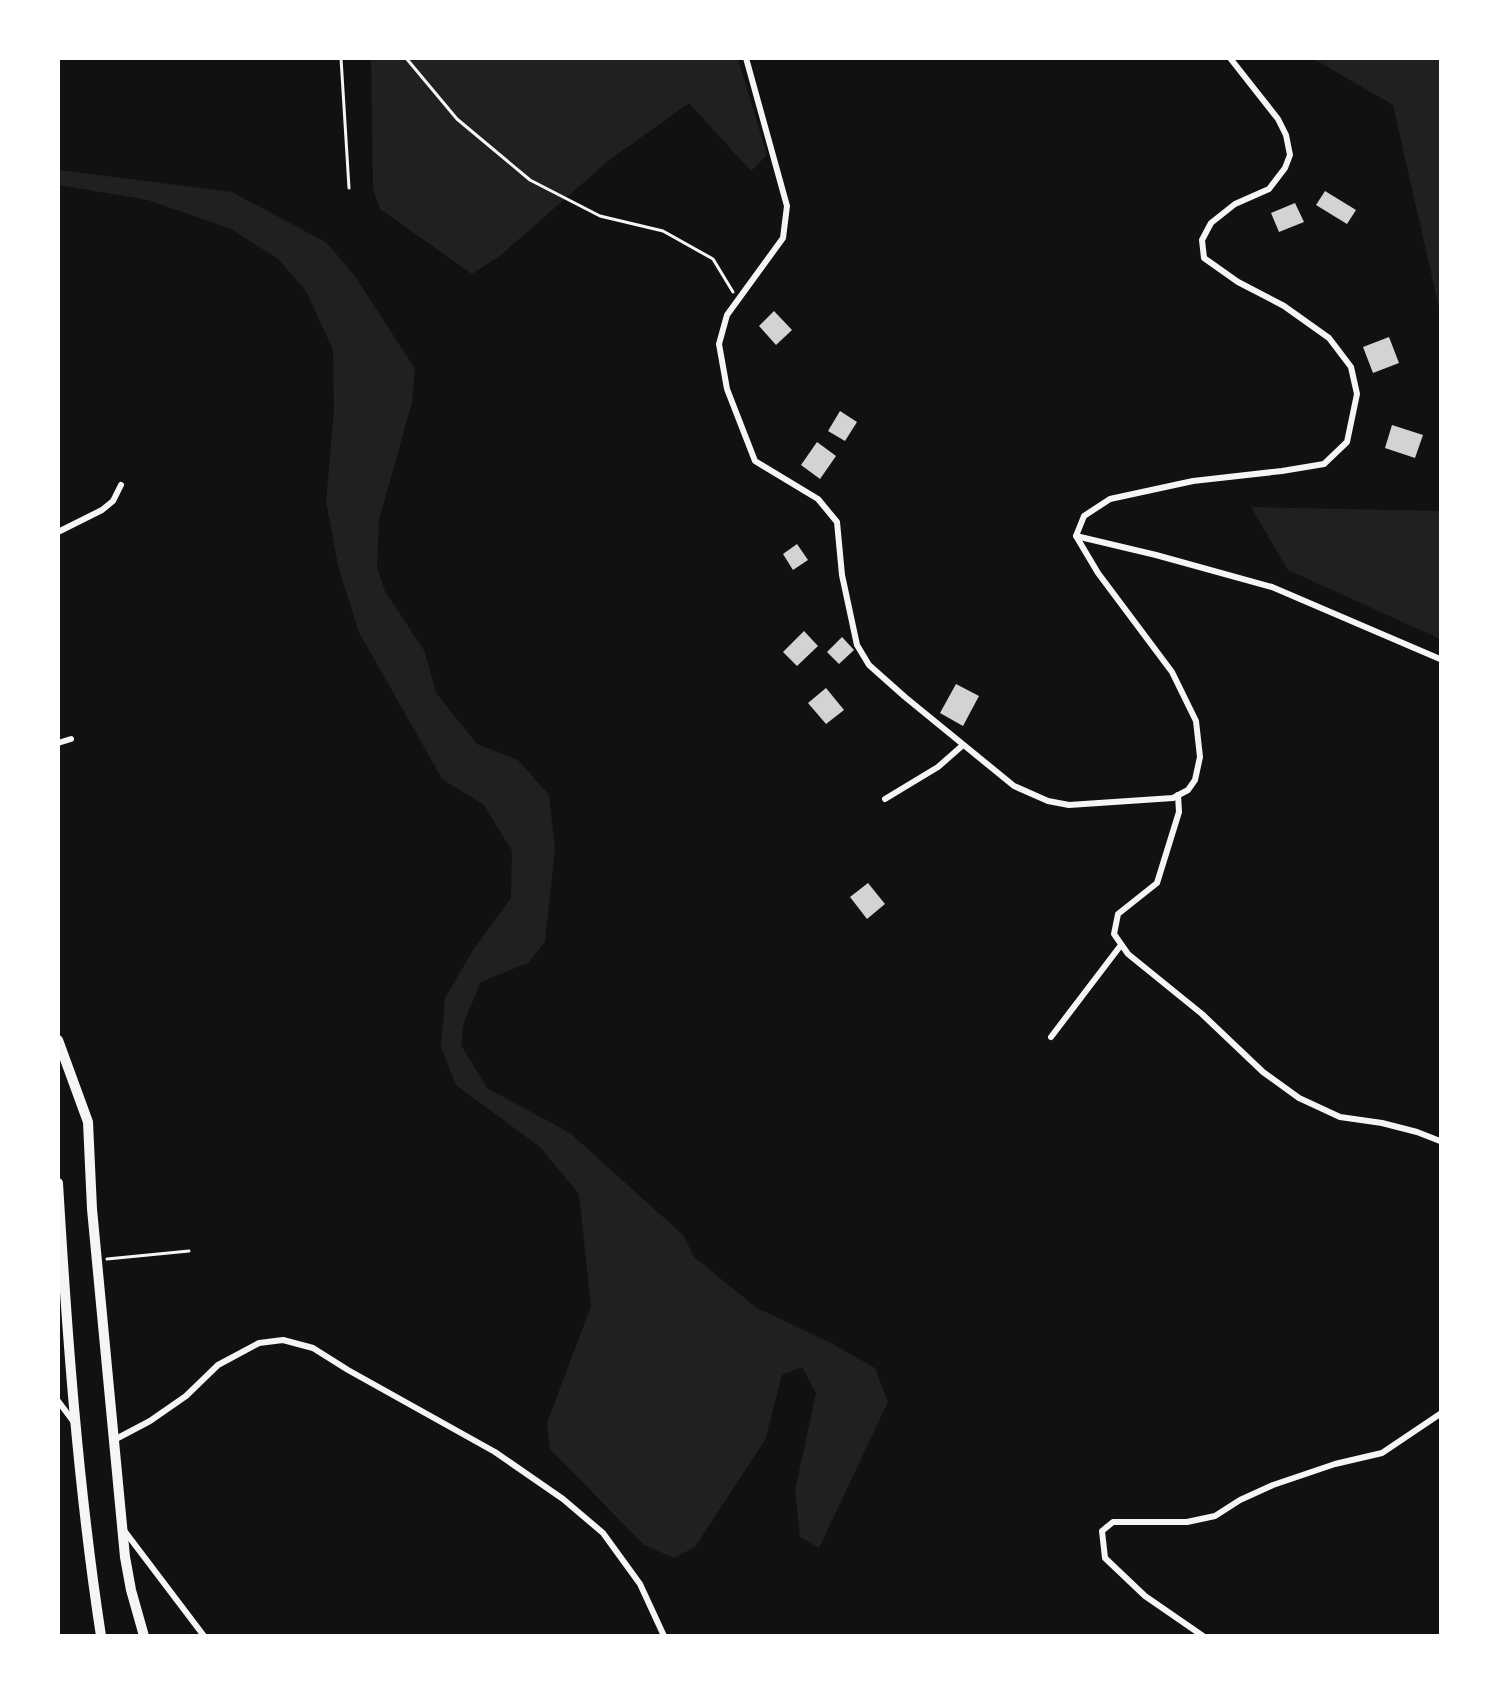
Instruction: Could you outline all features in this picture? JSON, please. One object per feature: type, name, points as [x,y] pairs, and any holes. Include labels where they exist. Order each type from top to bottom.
[{"type":"main road","points":[[58,1040],[88,1122],[96,1260],[122,1527],[131,1590],[144,1635]]},
{"type":"main road","points":[[58,1183],[66,1312],[92,1574],[101,1635]]},
{"type":"street","points":[[746,58],[787,206],[783,238],[727,315],[719,344],[727,389],[755,461],[818,499],[837,522],[842,575],[857,645],[869,665],[1014,786],[1048,801],[1069,805],[1173,798],[1188,790],[1195,780],[1200,757],[1196,721],[1172,672],[1098,573],[1076,536]]},
{"type":"street","points":[[1076,536],[1084,516],[1110,499],[1193,481],[1324,464],[1347,442],[1357,394],[1351,367],[1329,338],[1284,306],[1238,282],[1204,258],[1202,240],[1210,223],[1235,204],[1269,189],[1285,168],[1290,155],[1286,135],[1278,119],[1230,58]]},
{"type":"street","points":[[58,532],[102,510],[113,501],[121,484]]},
{"type":"street","points":[[1076,536],[1272,587],[1440,659]]},
{"type":"street","points":[[58,743],[71,739]]},
{"type":"street","points":[[885,799],[938,767],[963,745]]},
{"type":"street","points":[[1178,795],[1179,812],[1157,883],[1118,914],[1114,934],[1121,945],[1128,954],[1202,1014],[1263,1072],[1299,1098],[1340,1117],[1382,1123],[1440,1141]]},
{"type":"street","points":[[1051,1037],[1121,945]]},
{"type":"street","points":[[114,1440],[150,1421],[186,1396],[218,1365],[260,1343],[283,1340],[313,1348],[495,1452],[563,1499],[603,1533],[640,1584],[664,1635]]},
{"type":"street","points":[[58,1401],[77,1426]]},
{"type":"street","points":[[1203,1635],[1145,1596],[1105,1558],[1102,1531],[1113,1522],[1187,1522],[1215,1516],[1240,1500],[1273,1485],[1335,1464],[1382,1453],[1440,1414]]},
{"type":"street","points":[[122,1527],[204,1635]]},
{"type":"path","points":[[341,58],[349,188]]},
{"type":"path","points":[[406,58],[457,119],[530,180],[600,216],[663,231],[713,259],[738,301]]},
{"type":"path","points":[[96,1260],[189,1251]]},
{"type":"shaded area","points":[[371,59],[738,59],[767,155],[751,171],[689,103],[608,161],[501,255],[472,274],[380,209],[373,189]]},
{"type":"shaded area","points":[[1314,59],[1440,59],[1440,312],[1393,105]]},
{"type":"shaded area","points":[[59,170],[232,192],[327,243],[355,276],[415,369],[412,402],[379,520],[377,567],[385,591],[425,652],[436,693],[477,744],[518,760],[549,795],[555,850],[545,942],[528,963],[481,982],[464,1022],[461,1045],[487,1088],[570,1133],[683,1235],[694,1257],[757,1308],[831,1343],[875,1368],[888,1402],[819,1548],[800,1537],[795,1490],[816,1393],[802,1367],[782,1375],[765,1440],[695,1547],[674,1558],[644,1545],[550,1449],[547,1423],[591,1306],[579,1194],[540,1147],[456,1085],[441,1047],[445,998],[473,950],[511,898],[512,851],[484,805],[442,779],[359,632],[339,570],[326,502],[334,409],[333,350],[306,291],[278,259],[231,229],[148,200],[59,185]]},
{"type":"shaded area","points":[[1251,507],[1440,511],[1440,639],[1288,570]]},
{"type":"building","points":[[1325,191],[1356,210],[1347,224],[1316,205]]},
{"type":"building","points":[[1295,203],[1304,222],[1279,232],[1271,213]]},
{"type":"building","points":[[774,311],[792,330],[776,345],[759,326]]},
{"type":"building","points":[[1389,337],[1399,363],[1373,373],[1363,347]]},
{"type":"building","points":[[840,411],[857,422],[845,441],[828,431]]},
{"type":"building","points":[[1392,425],[1423,435],[1415,458],[1385,448]]},
{"type":"building","points":[[817,442],[836,456],[820,479],[801,465]]},
{"type":"building","points":[[797,544],[808,560],[793,570],[783,554]]},
{"type":"building","points":[[804,631],[818,646],[797,666],[783,652]]},
{"type":"building","points":[[842,637],[854,650],[839,664],[827,652]]},
{"type":"building","points":[[956,684],[979,696],[963,726],[940,713]]},
{"type":"building","points":[[826,688],[844,710],[826,724],[808,703]]},
{"type":"building","points":[[868,883],[885,904],[867,919],[850,897]]}]
